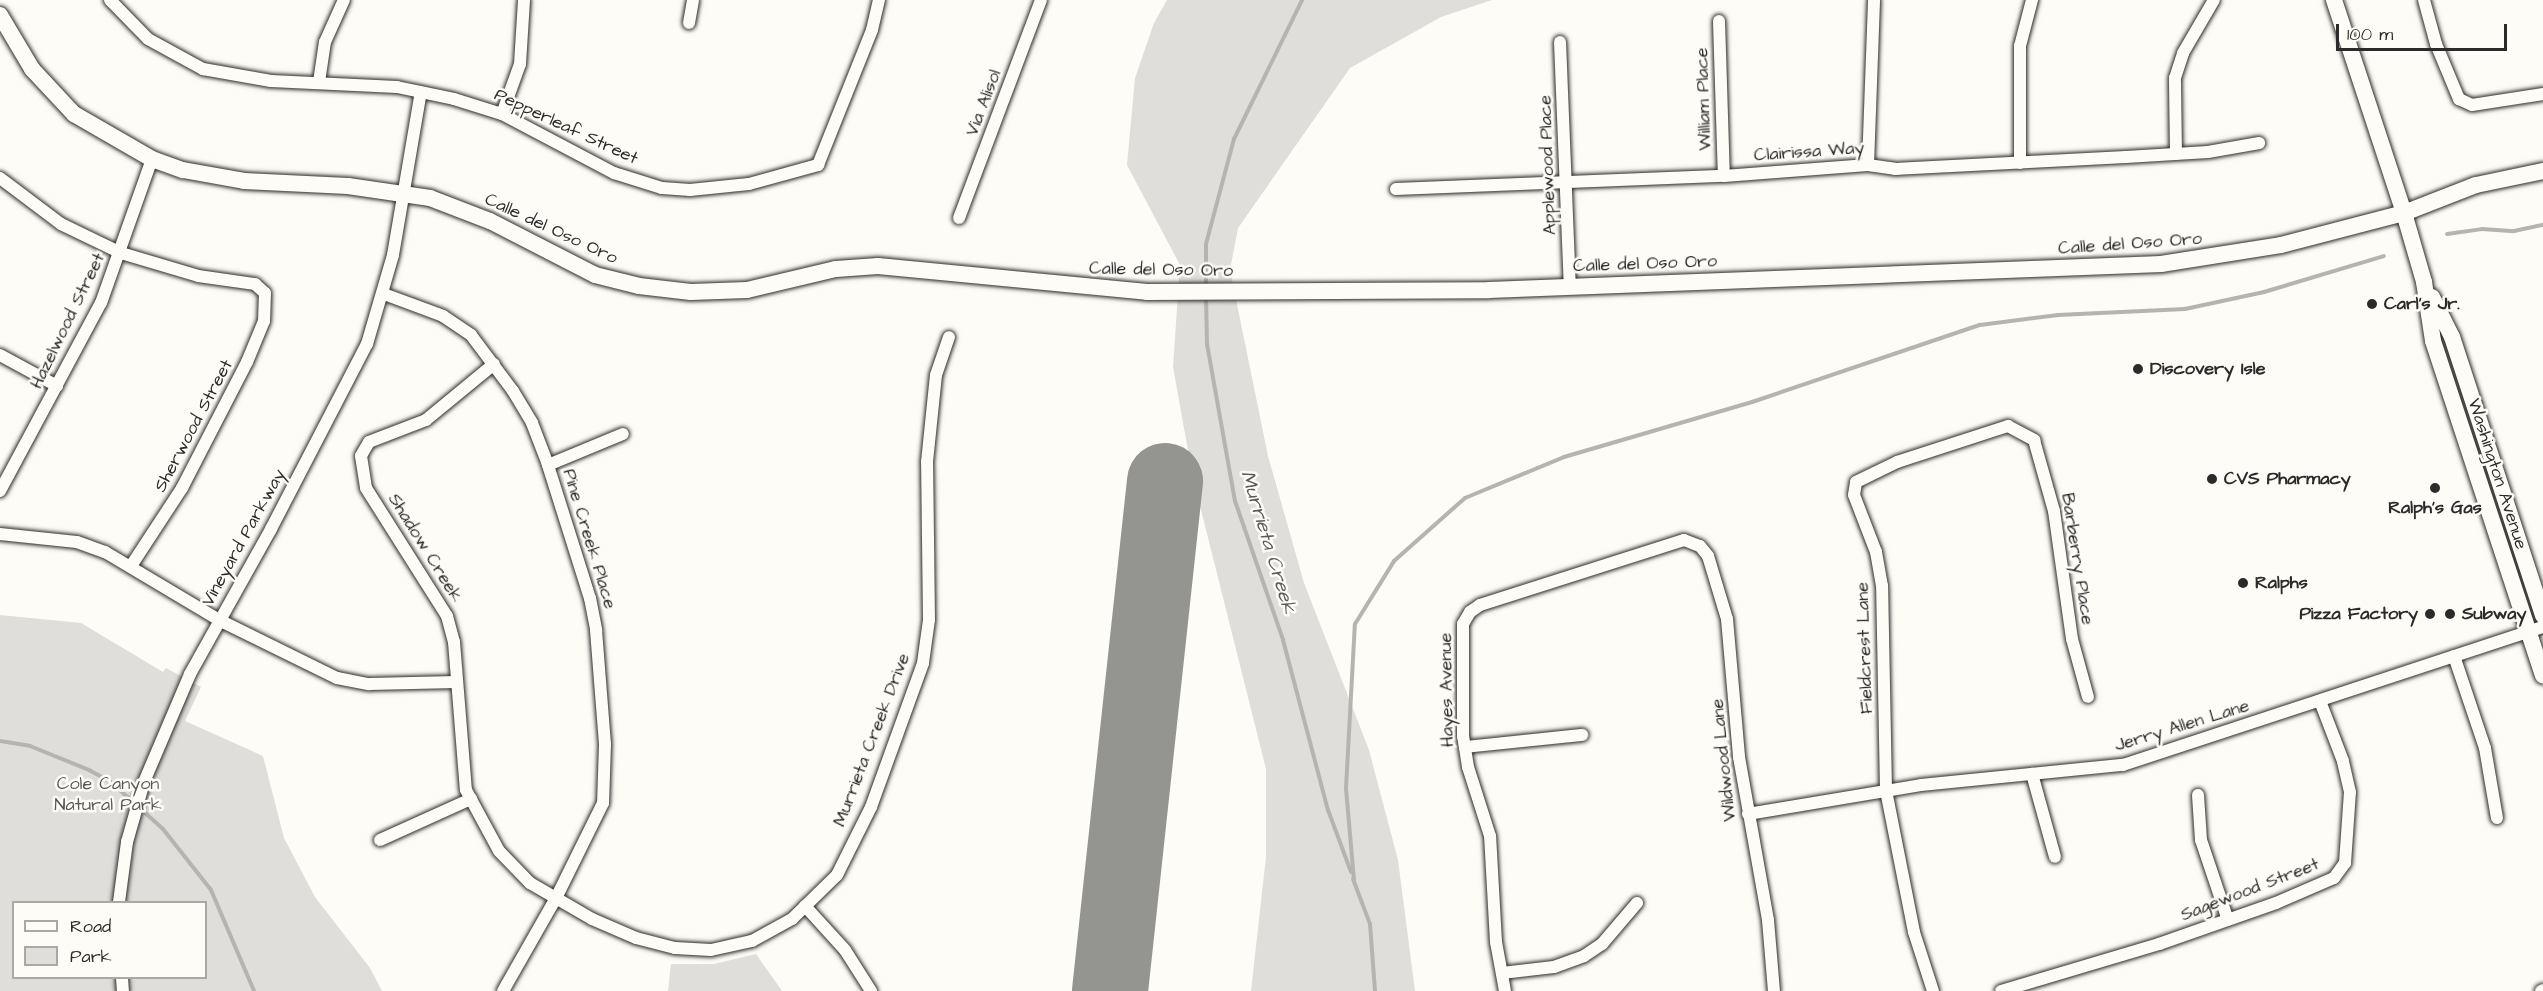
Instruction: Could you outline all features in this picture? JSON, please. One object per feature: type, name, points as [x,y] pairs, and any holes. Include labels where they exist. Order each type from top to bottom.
[{"type":"main road","name":"Washington Avenue","points":[[2334,0],[2404,213],[2424,282],[2433,341],[2483,493],[2536,629],[2543,675]]},
{"type":"main road","name":"Calle del Oso Oro","points":[[0,15],[32,69],[74,114],[106,136],[152,159],[235,180],[404,193],[457,207],[578,267],[639,286],[691,292],[747,290],[836,269],[878,266],[1147,292],[1570,287],[2161,264],[2281,245],[2404,213],[2476,185],[2543,171]]},
{"type":"main road","name":"Washington Avenue","points":[[2424,282],[2452,337],[2543,616]]},
{"type":"main road","points":[[2455,406],[2463,407],[2485,464],[2497,477]]},
{"type":"main road","points":[[2483,493],[2498,506],[2515,550],[2525,559]]},
{"type":"street","name":"Pepperleaf Street","points":[[110,0],[148,39],[203,69],[271,81],[319,82],[421,92],[502,114],[614,172],[662,188],[716,189],[818,165],[872,30],[879,0]]},
{"type":"street","points":[[319,82],[325,42],[344,0]]},
{"type":"street","points":[[502,114],[520,64],[524,0]]},
{"type":"street","points":[[689,23],[693,0]]},
{"type":"street","name":"Via Alisol","points":[[959,218],[1041,0]]},
{"type":"street","points":[[1868,165],[1874,0]]},
{"type":"street","points":[[2020,163],[2020,46],[2032,0]]},
{"type":"street","points":[[2176,154],[2175,78],[2183,53],[2214,0]]},
{"type":"street","points":[[2424,0],[2436,45],[2459,99],[2472,105],[2543,94]]},
{"type":"street","name":"William Place","points":[[1719,21],[1724,176]]},
{"type":"street","name":"Applewood Place","points":[[1560,42],[1570,287]]},
{"type":"street","name":"Vineyard Parkway","points":[[120,901],[127,842],[156,752],[190,675],[271,529],[367,344],[384,294],[421,92]]},
{"type":"street","name":"Clairissa Way","points":[[1395,189],[1724,176],[1868,165],[1895,169],[2020,163],[2176,154],[2259,143]]},
{"type":"street","name":"Hazelwood Street","points":[[0,491],[96,314],[121,253],[152,159]]},
{"type":"street","points":[[0,178],[61,224],[121,253]]},
{"type":"street","name":"Sherwood Street","points":[[121,253],[198,276],[255,284],[265,293],[264,321],[248,362],[182,488],[130,566]]},
{"type":"street","name":"Pine Creek Place","points":[[384,294],[443,316],[471,335],[494,364],[532,423],[548,465],[594,620],[603,695],[606,779],[603,803],[556,898],[503,991]]},
{"type":"street","name":"Murrieta Creek Drive","points":[[556,898],[636,938],[675,948],[711,950],[752,940],[792,919],[837,875],[871,807],[923,663],[929,620],[927,462],[936,375],[949,337]]},
{"type":"street","points":[[0,354],[57,386]]},
{"type":"street","name":"Shadow Creek","points":[[494,364],[426,420],[369,442],[361,456],[366,488],[447,616],[456,682],[460,752],[471,799],[499,851],[530,883],[556,898]]},
{"type":"street","name":"Fieldcrest Lane","points":[[1933,991],[1914,932],[1886,790],[1882,586],[1875,552],[1854,495],[1856,483],[1897,462],[2008,426],[2023,430]]},
{"type":"street","name":"Barberry Place","points":[[2023,430],[2034,440],[2054,511],[2072,639],[2088,697]]},
{"type":"street","points":[[548,465],[622,434]]},
{"type":"street","points":[[0,534],[77,542],[130,566],[219,620],[337,678],[369,684],[456,682]]},
{"type":"street","name":"Hayes Avenue","points":[[1505,991],[1490,836],[1465,747],[1461,650],[1463,624],[1470,612],[1497,599],[1684,540]]},
{"type":"street","name":"Wildwood Lane","points":[[1684,540],[1700,546],[1708,556],[1727,619],[1748,814],[1768,920],[1774,991]]},
{"type":"street","name":"Jerry Allen Lane","points":[[1748,814],[1886,790],[2123,765],[2536,629]]},
{"type":"street","points":[[2454,656],[2485,748],[2498,818]]},
{"type":"street","name":"Sagewood Street","points":[[2001,991],[2228,920],[2334,878],[2345,863],[2350,792],[2343,761],[2320,701]]},
{"type":"street","points":[[1465,747],[1582,735]]},
{"type":"street","points":[[2032,774],[2055,857]]},
{"type":"street","points":[[2199,795],[2201,840],[2228,920]]},
{"type":"street","points":[[380,840],[471,799]]},
{"type":"street","points":[[1502,973],[1554,967],[1584,956],[1602,944],[1637,903]]},
{"type":"street","points":[[805,906],[845,950],[871,991]]},
{"type":"green space","points":[[1167,0],[1492,0],[1441,17],[1350,68],[1238,228],[1230,270],[1268,456],[1304,583],[1369,750],[1398,860],[1415,991],[1251,991],[1266,857],[1266,769],[1193,478],[1173,367],[1180,265],[1127,165],[1135,78],[1154,23]]},
{"type":"green space","name":"Cole Canyon Natural Park","points":[[0,615],[81,623],[163,672],[166,668],[201,687],[185,721],[263,756],[284,838],[315,897],[370,968],[382,991],[0,991]]},
{"type":"green space","points":[[756,954],[782,991],[668,991],[671,964],[714,964]]},
{"type":"waterway","name":"Murrieta Creek","points":[[1206,286],[1206,244],[1234,139],[1302,0]]},
{"type":"waterway","points":[[2447,234],[2482,229],[2514,231],[2543,225]]},
{"type":"waterway","points":[[1354,880],[1346,788],[1355,624],[1394,561],[1465,498],[1564,457],[1752,402],[1980,325],[2058,315],[2185,309],[2264,292],[2384,256]]},
{"type":"waterway","name":"Murrieta Creek","points":[[1206,297],[1207,344],[1235,501],[1283,640],[1328,810],[1351,872]]},
{"type":"waterway","points":[[0,741],[30,746],[89,770],[112,783],[163,829],[211,890],[254,991]]},
{"type":"waterway","name":"Murrieta Creek","points":[[1353,879],[1370,924],[1375,991]]},
{"type":"runway","points":[[1110,991],[1165,481]]},
{"type":"place","name":"Carl's Jr.","points":[[2372,304]]},
{"type":"place","name":"Discovery Isle","points":[[2138,369]]},
{"type":"place","name":"CVS Pharmacy","points":[[2212,479]]},
{"type":"place","name":"Ralph's Gas","points":[[2435,488]]},
{"type":"place","name":"Ralphs","points":[[2243,583]]},
{"type":"place","name":"Pizza Factory","points":[[2430,614]]},
{"type":"place","name":"Subway","points":[[2450,614]]}]
